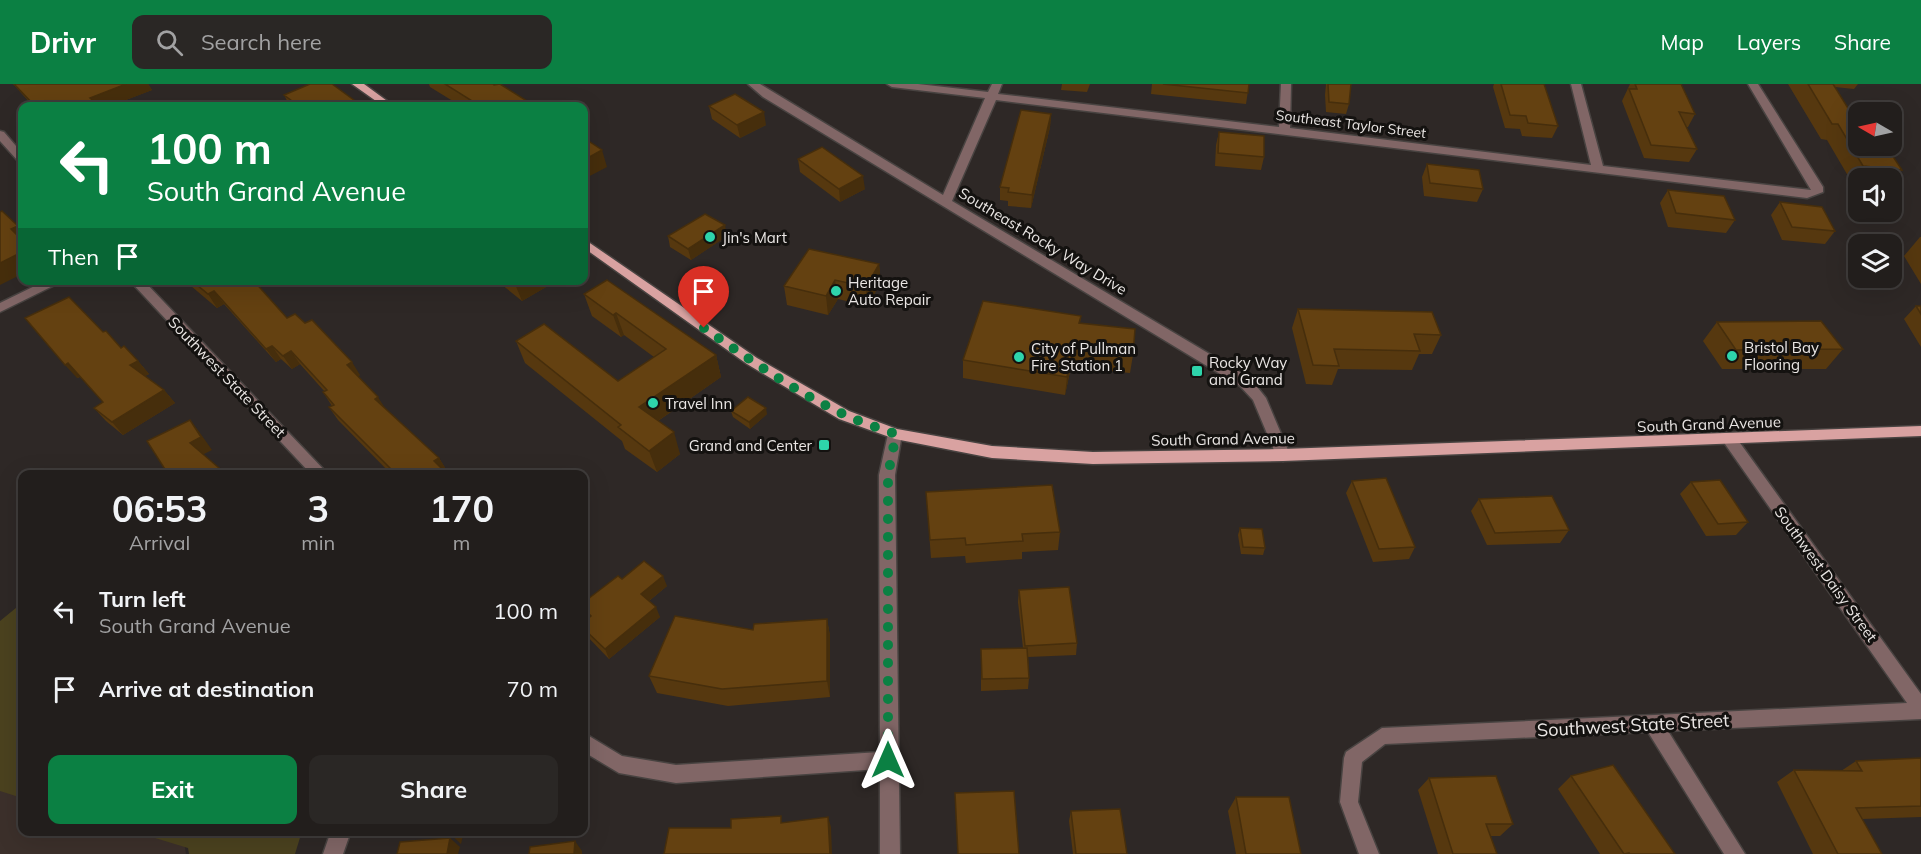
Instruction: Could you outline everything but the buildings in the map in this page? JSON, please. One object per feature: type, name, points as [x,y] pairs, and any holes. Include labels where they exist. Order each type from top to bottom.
[{"type":"main road","points":[[357,84],[383,102]]},
{"type":"main road","name":"South Grand Avenue","points":[[588,246],[752,361],[844,415],[896,434],[992,452],[1082,458],[1283,455],[1730,440],[1921,431]]},
{"type":"street","name":"Southeast Rocky Way Drive","points":[[753,84],[766,95],[1245,382],[1259,398],[1283,455]]},
{"type":"street","name":"Southeast Taylor Street","points":[[892,84],[1807,194],[1817,192],[1817,187],[1753,84]]},
{"type":"street","points":[[946,202],[997,84]]},
{"type":"street","points":[[1284,131],[1286,84]]},
{"type":"street","points":[[1576,84],[1598,168]]},
{"type":"street","points":[[0,134],[18,154]]},
{"type":"street","points":[[0,308],[48,285]]},
{"type":"street","name":"Southwest State Street","points":[[140,285],[316,470]]},
{"type":"street","points":[[890,854],[888,475],[896,434]]},
{"type":"street","name":"Southwest Daisy Street","points":[[1730,440],[1921,709]]},
{"type":"street","name":"Southwest State Street","points":[[1369,854],[1349,802],[1353,758],[1382,736],[1654,725],[1921,709]]},
{"type":"street","points":[[1654,725],[1735,854]]},
{"type":"street","points":[[588,745],[619,764],[676,774],[888,760]]},
{"type":"street","points":[[333,854],[338,836]]},
{"type":"shaded area","points":[[18,606],[18,797],[0,791],[0,621]]},
{"type":"shaded area","points":[[0,784],[18,790],[18,836],[168,836],[184,841],[186,854],[0,854]]},
{"type":"shaded area","points":[[148,836],[300,836],[295,854],[189,854],[188,848]]},
{"type":"place","name":"Jin's Mart","points":[[710,237]]},
{"type":"place","name":"Heritage Auto Repair","points":[[836,291]]},
{"type":"place","name":"Bristol Bay Flooring","points":[[1732,356]]},
{"type":"place","name":"City of Pullman Fire Station 1","points":[[1019,357]]},
{"type":"place","name":"Rocky Way and Grand","points":[[1197,371]]},
{"type":"place","name":"Travel Inn","points":[[653,403]]},
{"type":"place","name":"Grand and Center","points":[[824,445]]},
{"type":"route","points":[[704,328],[752,361],[823,404],[844,415],[896,434],[888,475],[888,760]]}]
